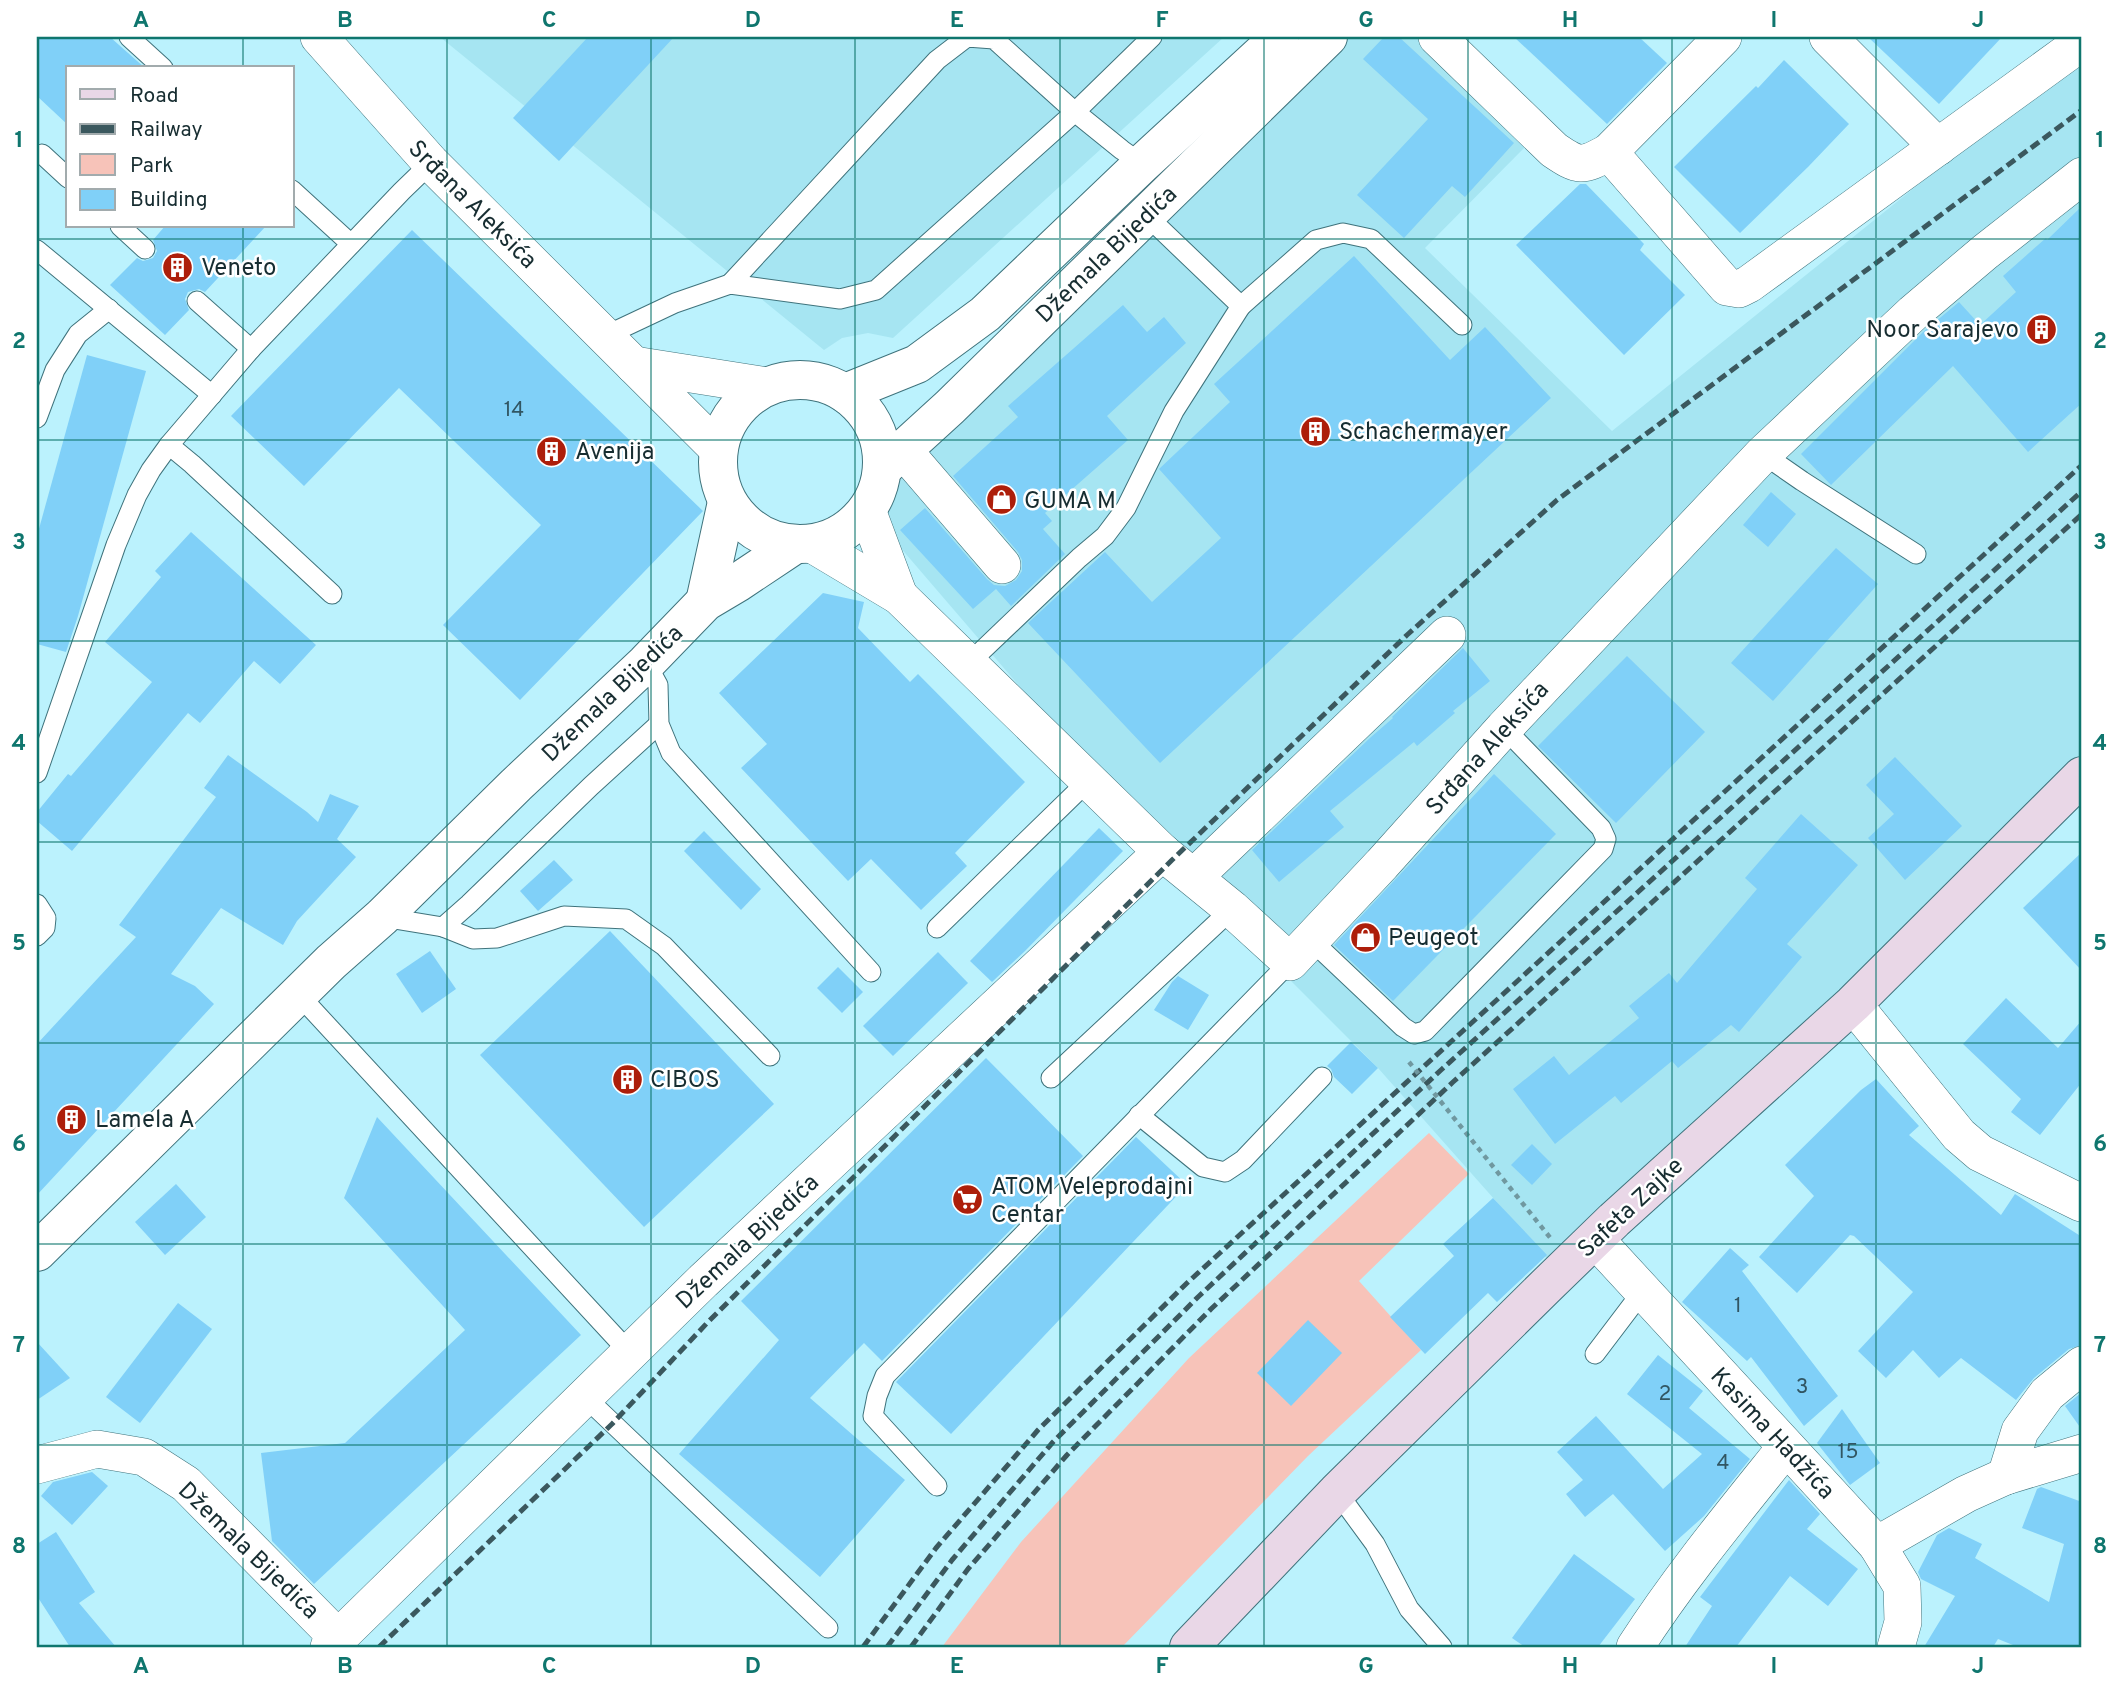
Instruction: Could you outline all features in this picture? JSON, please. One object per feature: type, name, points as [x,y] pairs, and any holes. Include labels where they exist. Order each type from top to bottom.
[{"type":"main road","name":"Safeta Zajke","points":[[1189,1647],[1336,1492],[1595,1239],[1853,1004],[2082,776]]},
{"type":"street","name":"Srđana Aleksića","points":[[319,37],[431,163],[718,449]]},
{"type":"street","name":"Džemala Bijedića","points":[[845,393],[917,364],[985,314],[1280,37]]},
{"type":"street","name":"Džemala Bijedića","points":[[893,460],[1328,37]]},
{"type":"street","points":[[1437,37],[1554,150],[1574,163],[1590,163],[1609,152],[1723,37]]},
{"type":"street","points":[[1828,37],[1938,147]]},
{"type":"street","points":[[1609,152],[1727,287],[1739,289],[1938,147],[2060,46]]},
{"type":"street","name":"Srđana Aleksića","points":[[1300,951],[1504,728],[1763,454],[1913,313],[2082,176]]},
{"type":"street","points":[[634,365],[767,386]]},
{"type":"street","points":[[893,460],[867,510],[852,526],[834,537],[803,544],[776,541],[744,524],[727,502],[718,476],[718,449],[727,423],[744,401],[767,386],[793,380],[820,382],[845,393],[862,408],[874,426],[881,447],[1002,565]]},
{"type":"street","points":[[705,602],[727,502]]},
{"type":"street","points":[[867,510],[900,596]]},
{"type":"street","name":"Džemala Bijedića","points":[[37,1252],[298,994],[646,663],[705,602],[803,544]]},
{"type":"street","points":[[803,544],[900,596],[1162,852],[1232,909],[1300,951]]},
{"type":"street","points":[[1194,877],[1447,635]]},
{"type":"street","name":"Džemala Bijedića","points":[[37,1465],[97,1449],[144,1457],[186,1484],[340,1644],[703,1281],[1162,852]]},
{"type":"street","points":[[1853,1004],[1959,1135],[1980,1153],[2081,1203]]},
{"type":"street","name":"Kasima Hadžića","points":[[1595,1239],[1877,1545],[1902,1586],[1903,1622],[1896,1647]]},
{"type":"street","points":[[2006,1476],[2020,1432],[2047,1394],[2082,1365]]},
{"type":"street","points":[[1635,1647],[1699,1556],[1786,1447]]},
{"type":"street","points":[[1877,1545],[1966,1493],[2006,1476],[2082,1452]]},
{"type":"lane","points":[[129,37],[161,66]]},
{"type":"lane","points":[[730,284],[937,60],[967,37],[994,39],[1075,111],[1142,164]]},
{"type":"lane","points":[[605,335],[675,303],[730,284],[840,299],[876,290],[1075,111],[1152,37]]},
{"type":"lane","points":[[42,154],[66,176]]},
{"type":"lane","points":[[37,773],[116,545],[137,495],[151,470],[251,349],[431,163]]},
{"type":"lane","points":[[294,192],[351,244]]},
{"type":"lane","points":[[1146,215],[1241,306]]},
{"type":"lane","points":[[122,228],[145,249]]},
{"type":"lane","points":[[969,663],[1105,536],[1126,508],[1174,411],[1241,306],[1316,240],[1343,233],[1371,239],[1462,325]]},
{"type":"lane","points":[[37,250],[212,395]]},
{"type":"lane","points":[[197,301],[251,349]]},
{"type":"lane","points":[[37,418],[55,370],[78,334],[109,309]]},
{"type":"lane","points":[[169,445],[332,594]]},
{"type":"lane","points":[[1763,454],[1916,554]]},
{"type":"lane","points":[[646,663],[658,685],[659,724],[671,753],[871,972]]},
{"type":"lane","points":[[443,927],[659,724]]},
{"type":"lane","points":[[937,1486],[873,1416],[885,1376],[1300,951],[1414,1034],[1425,1031],[1603,849],[1606,838],[1601,828],[1504,728]]},
{"type":"lane","points":[[937,928],[1089,780]]},
{"type":"lane","points":[[37,905],[46,918],[45,928],[37,936]]},
{"type":"lane","points":[[1051,1078],[1232,909]]},
{"type":"lane","points":[[382,917],[443,927],[472,939],[497,939],[564,916],[626,919],[664,946],[770,1056]]},
{"type":"lane","points":[[298,994],[630,1353]]},
{"type":"lane","points":[[1139,1115],[1203,1167],[1225,1171],[1243,1160],[1322,1077]]},
{"type":"lane","points":[[1595,1354],[1642,1292]]},
{"type":"lane","points":[[585,1397],[828,1628]]},
{"type":"lane","points":[[1336,1492],[1375,1544],[1409,1609],[1442,1647]]},
{"type":"path","points":[[1409,1062],[1552,1240]]},
{"type":"shaded area","points":[[440,37],[1224,37],[893,338],[868,333],[842,338],[824,350]]},
{"type":"shaded area","points":[[1330,37],[1433,37],[1533,139],[1425,248],[1612,431],[1934,172],[2082,61],[2082,804],[1572,1287],[1378,1068],[1162,852],[893,539],[883,502],[927,446]]},
{"type":"green space","points":[[1429,1133],[1469,1174],[1359,1281],[1421,1350],[1308,1456],[1122,1647],[942,1647],[1021,1542],[1189,1358]]},
{"type":"building","points":[[37,37],[110,37],[143,66],[66,66],[66,123],[37,96]]},
{"type":"building","points":[[588,37],[674,37],[559,161],[513,118]]},
{"type":"building","points":[[1384,37],[1399,37],[1514,143],[1465,197],[1452,186],[1404,238],[1357,195],[1428,119],[1363,59]]},
{"type":"building","points":[[1514,37],[1639,37],[1667,63],[1607,124]]},
{"type":"building","points":[[1868,37],[2002,37],[1939,104]]},
{"type":"building","points":[[1784,60],[1849,124],[1740,233],[1674,167]]},
{"type":"building","points":[[1580,184],[1586,184],[1644,244],[1640,250],[1685,295],[1624,355],[1516,245]]},
{"type":"building","points":[[2082,206],[2082,403],[2028,452],[1953,366],[1831,485],[1801,454],[1923,332],[1959,302],[1980,325],[2016,292],[2003,276],[2046,238],[2047,240]]},
{"type":"building","name":"Veneto","points":[[163,228],[264,228],[205,292],[199,289],[188,292],[185,299],[189,310],[165,335],[110,285],[137,258],[143,261],[153,258],[157,251],[153,240]]},
{"type":"building","name":"Avenija","points":[[412,230],[703,511],[520,700],[443,625],[541,525],[399,388],[304,486],[231,416]]},
{"type":"building","points":[[1354,256],[1450,360],[1485,327],[1551,398],[1160,763],[1028,623],[1105,552],[1152,602],[1221,538],[1159,469],[1230,402],[1214,384]]},
{"type":"building","points":[[1123,305],[1147,332],[1164,317],[1186,343],[1107,416],[1128,440],[1045,513],[1052,521],[1043,529],[1065,554],[1011,606],[996,589],[973,609],[900,530],[925,508],[994,585],[1005,586],[1016,580],[1022,571],[1022,560],[1018,552],[953,476],[1018,417],[1008,406]]},
{"type":"building","points":[[87,355],[146,371],[66,652],[37,644],[37,536]]},
{"type":"building","points":[[1771,492],[1796,514],[1768,547],[1743,525]]},
{"type":"building","points":[[191,532],[316,645],[280,684],[254,661],[200,723],[188,713],[72,851],[37,821],[37,812],[152,682],[105,642],[161,577],[155,571]]},
{"type":"building","points":[[1836,548],[1878,584],[1773,701],[1731,663]]},
{"type":"building","points":[[823,593],[864,602],[858,628],[910,682],[918,674],[1025,782],[955,853],[967,866],[921,910],[871,859],[848,881],[741,768],[767,744],[719,693]]},
{"type":"building","points":[[1463,648],[1490,681],[1453,711],[1455,713],[1417,746],[1414,742],[1330,811],[1344,827],[1279,882],[1252,850],[1393,718]]},
{"type":"building","points":[[1627,656],[1705,732],[1616,823],[1538,746]]},
{"type":"building","points":[[228,755],[318,822],[330,794],[359,806],[337,839],[356,857],[297,921],[283,945],[221,908],[171,974],[195,986],[214,1004],[37,1195],[37,1044],[136,937],[119,925],[216,797],[204,788]]},
{"type":"building","points":[[1895,757],[1962,826],[1905,880],[1868,838],[1894,814],[1866,785]]},
{"type":"building","points":[[1494,774],[1556,834],[1393,1001],[1334,945]]},
{"type":"building","points":[[1801,814],[1858,865],[1787,944],[1802,957],[1739,1032],[1731,1025],[1678,1068],[1672,1061],[1621,1103],[1615,1096],[1555,1144],[1513,1089],[1554,1056],[1569,1075],[1639,1018],[1629,1006],[1669,973],[1677,983],[1757,889],[1745,878]]},
{"type":"building","points":[[1099,828],[1123,851],[992,982],[970,961]]},
{"type":"building","points":[[704,831],[761,889],[741,910],[684,851]]},
{"type":"building","points":[[2082,852],[2082,971],[2023,908]]},
{"type":"building","points":[[554,860],[573,880],[538,911],[520,891]]},
{"type":"building","name":"CIBOS","points":[[610,931],[774,1104],[644,1227],[480,1055]]},
{"type":"building","points":[[430,951],[456,989],[422,1013],[396,974]]},
{"type":"building","points":[[938,952],[968,983],[893,1056],[863,1026]]},
{"type":"building","points":[[838,967],[863,992],[842,1013],[817,988]]},
{"type":"building","points":[[1178,976],[1209,995],[1188,1030],[1154,1010]]},
{"type":"building","points":[[2006,998],[2058,1048],[2082,1020],[2082,1082],[2040,1135],[2011,1112],[2021,1099],[1963,1044]]},
{"type":"building","points":[[1351,1042],[1378,1068],[1352,1094],[1334,1077],[1327,1066]]},
{"type":"building","points":[[986,1058],[1083,1156],[882,1361],[864,1343],[810,1398],[905,1480],[820,1577],[679,1454],[779,1340],[741,1301]]},
{"type":"building","points":[[1876,1079],[1919,1126],[1909,1135],[2001,1215],[2015,1194],[2082,1237],[2082,1345],[2069,1349],[2034,1378],[2016,1400],[1961,1358],[1939,1378],[1913,1350],[1886,1378],[1858,1351],[1913,1292],[1854,1236],[1850,1235],[1797,1293],[1759,1257],[1814,1196],[1785,1165],[1861,1090]]},
{"type":"building","points":[[377,1117],[581,1335],[314,1584],[272,1541],[261,1453],[345,1443],[465,1330],[344,1198]]},
{"type":"building","points":[[1136,1137],[1187,1185],[951,1434],[896,1382]]},
{"type":"building","points":[[1532,1144],[1552,1164],[1532,1185],[1511,1165]]},
{"type":"building","points":[[176,1184],[206,1217],[165,1255],[135,1222]]},
{"type":"building","points":[[1493,1198],[1547,1255],[1497,1302],[1488,1293],[1425,1354],[1390,1317],[1454,1256],[1443,1244]]},
{"type":"building","points":[[1730,1248],[1749,1265],[1742,1271],[1838,1396],[1804,1426],[1751,1357],[1747,1361],[1682,1302]]},
{"type":"building","points":[[178,1303],[212,1329],[140,1423],[106,1397]]},
{"type":"building","points":[[1308,1320],[1342,1353],[1291,1406],[1257,1373]]},
{"type":"building","points":[[37,1342],[70,1378],[37,1400]]},
{"type":"building","points":[[1658,1355],[1703,1391],[1689,1408],[1750,1459],[1704,1516],[1665,1551],[1613,1494],[1585,1517],[1566,1494],[1583,1480],[1557,1452],[1596,1416],[1663,1489],[1702,1454],[1627,1394]]},
{"type":"building","points":[[2082,1392],[2082,1430],[2065,1406]]},
{"type":"building","points":[[1842,1409],[1880,1463],[1850,1485],[1817,1443]]},
{"type":"building","points":[[92,1472],[108,1486],[72,1525],[41,1496],[53,1482]]},
{"type":"building","points":[[1789,1480],[1820,1514],[1807,1529],[1858,1569],[1828,1606],[1790,1576],[1736,1647],[1685,1647],[1712,1606],[1700,1597]]},
{"type":"building","points":[[2041,1487],[2082,1502],[2082,1647],[2018,1647],[1998,1639],[1993,1647],[1924,1647],[1955,1596],[1921,1579],[1918,1572],[1937,1535],[1949,1528],[1982,1544],[1975,1558],[2049,1602],[2064,1544],[2022,1528],[2037,1489]]},
{"type":"building","points":[[56,1532],[95,1592],[79,1603],[116,1647],[70,1647],[37,1596],[37,1544]]},
{"type":"building","points":[[1574,1554],[1635,1599],[1598,1647],[1525,1647],[1512,1638]]},
{"type":"railway","points":[[379,1647],[612,1424],[708,1322],[1172,860],[1407,635],[1557,500],[2082,110]]},
{"type":"railway","points":[[863,1647],[936,1548],[1038,1430],[1187,1283],[2082,465]]},
{"type":"railway","points":[[887,1647],[952,1560],[1053,1442],[1198,1297],[1441,1070],[2082,491]]},
{"type":"railway","points":[[911,1647],[968,1569],[1067,1455],[1211,1309],[1453,1082],[2082,514]]},
{"type":"place","name":"Veneto","points":[[178,267]]},
{"type":"place","name":"Noor Sarajevo","points":[[2042,329]]},
{"type":"place","name":"Schachermayer","points":[[1316,431]]},
{"type":"place","name":"Avenija","points":[[552,451]]},
{"type":"place","name":"GUMA M","points":[[1001,500]]},
{"type":"place","name":"Peugeot","points":[[1365,937]]},
{"type":"place","name":"CIBOS","points":[[627,1079]]},
{"type":"place","name":"Lamela A","points":[[72,1119]]},
{"type":"place","name":"ATOM Veleprodajni Centar","points":[[968,1200]]}]
